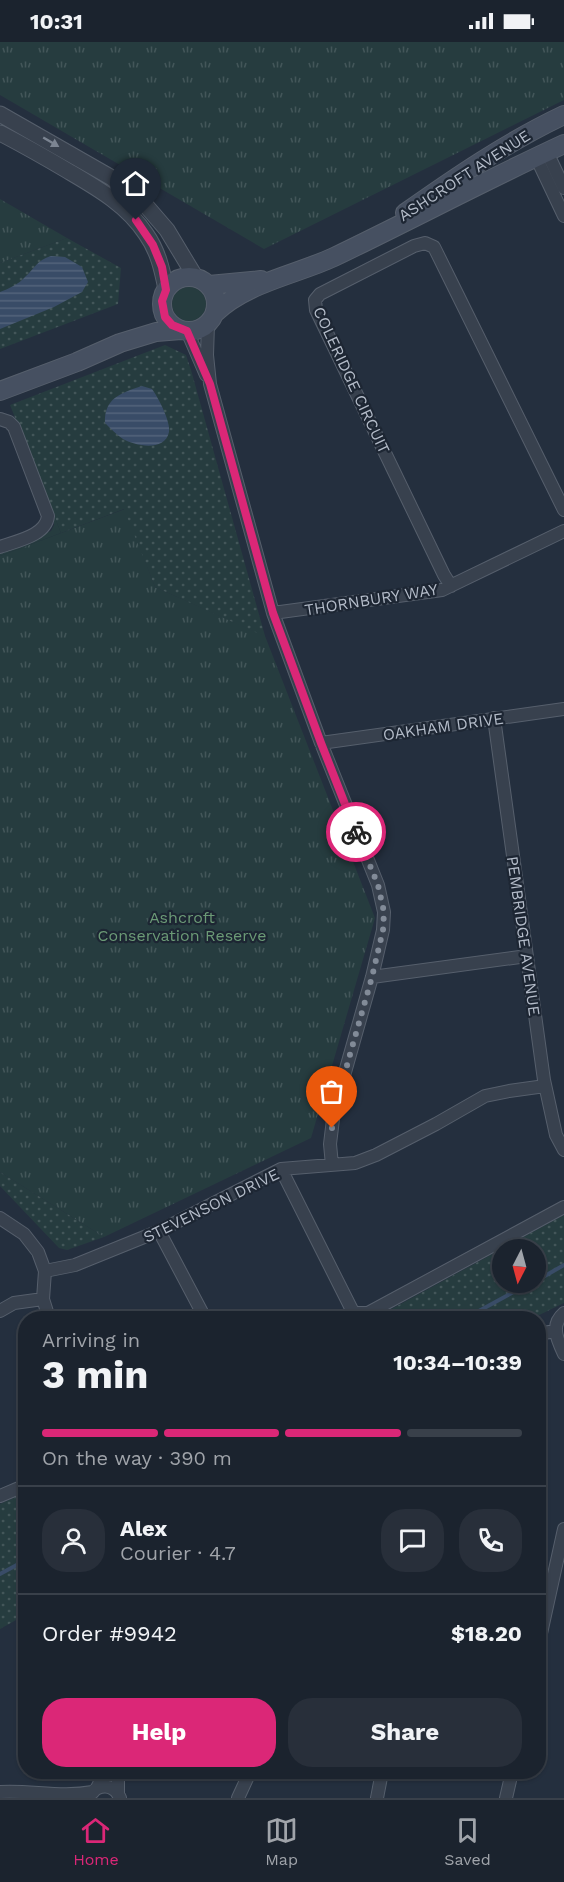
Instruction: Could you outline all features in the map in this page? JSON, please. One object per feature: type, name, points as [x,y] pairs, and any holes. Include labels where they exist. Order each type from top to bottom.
[{"type":"main road","name":"ASHCROFT AVENUE","points":[[367,240],[442,186],[507,145],[564,115]]},
{"type":"main road","points":[[507,145],[531,141],[543,146],[542,154]]},
{"type":"main road","name":"ASHCROFT AVENUE","points":[[211,318],[235,297],[332,258],[564,144]]},
{"type":"main road","name":"ASHCROFT AVENUE","points":[[202,281],[283,277]]},
{"type":"main road","points":[[0,392],[120,343],[156,332],[198,330],[211,318],[216,301],[202,281],[179,279],[174,281],[151,319],[120,343]]},
{"type":"main road","points":[[164,298],[168,321],[184,331]]},
{"type":"street","points":[[0,114],[112,178],[142,201],[167,230],[202,281]]},
{"type":"street","points":[[0,133],[93,186],[136,220],[153,245],[162,267],[164,298]]},
{"type":"street","points":[[542,154],[564,188]]},
{"type":"street","points":[[542,154],[564,216]]},
{"type":"street","name":"COLERIDGE CIRCUIT","points":[[451,586],[444,576],[316,310],[315,300],[320,294],[414,246],[425,243],[434,247],[564,510]]},
{"type":"street","points":[[211,318],[207,355],[210,384],[273,613],[321,743],[378,885],[384,912],[383,930],[372,977],[334,1111],[330,1144],[332,1165]]},
{"type":"street","points":[[184,331],[210,384]]},
{"type":"street","points":[[0,419],[9,422],[14,427],[48,516],[47,524],[42,530],[0,547]]},
{"type":"street","name":"THORNBURY WAY","points":[[273,613],[434,592],[564,531]]},
{"type":"street","name":"OAKHAM DRIVE","points":[[321,743],[564,709]]},
{"type":"street","name":"PEMBRIDGE AVENUE","points":[[494,718],[545,1086],[556,1135],[564,1150]]},
{"type":"street","points":[[372,977],[527,956]]},
{"type":"street","name":"STEVENSON DRIVE","points":[[45,1271],[75,1264],[159,1231],[281,1169],[355,1163],[376,1155],[436,1124],[484,1096],[509,1090],[545,1086]]},
{"type":"street","points":[[281,1169],[353,1311]]},
{"type":"street","points":[[372,1311],[564,1207]]},
{"type":"street","points":[[0,1218],[24,1234],[38,1252],[45,1271],[43,1299],[47,1311]]},
{"type":"street","points":[[159,1231],[201,1311]]},
{"type":"street","points":[[0,1311],[14,1303],[43,1299]]},
{"type":"street","points":[[564,1313],[555,1331],[564,1354]]},
{"type":"street","points":[[546,1333],[555,1331]]},
{"type":"street","points":[[0,1496],[18,1488]]},
{"type":"street","points":[[546,1611],[564,1529]]},
{"type":"street","points":[[93,1793],[101,1779]]},
{"type":"street","points":[[119,1779],[120,1796]]},
{"type":"street","points":[[238,1798],[247,1779]]},
{"type":"street","points":[[248,1798],[249,1779]]},
{"type":"street","points":[[377,1798],[381,1779]]},
{"type":"street","points":[[506,1798],[510,1779]]},
{"type":"street","points":[[0,1784],[16,1792]]},
{"type":"street","points":[[0,1792],[64,1797],[93,1793],[108,1787],[120,1796]]},
{"type":"green space","points":[[0,42],[564,42],[564,100],[264,249],[0,95]]},
{"type":"green space","points":[[0,199],[67,238],[0,263]]},
{"type":"green space","points":[[67,238],[121,268],[118,304],[0,349],[0,263]]},
{"type":"green space","points":[[189,287],[201,292],[206,304],[201,316],[189,321],[177,316],[172,304],[177,292]]},
{"type":"green space","points":[[165,345],[186,355],[265,636],[155,587],[124,509],[61,533],[10,405]]},
{"type":"green space","name":"Ashcroft Conservation Reserve","points":[[125,509],[155,587],[265,636],[375,918],[311,1138],[104,1237],[0,1172],[0,556]]},
{"type":"green space","points":[[54,515],[61,533],[0,556],[0,552],[51,531],[54,525]]},
{"type":"green space","points":[[0,1172],[104,1237],[67,1250],[59,1248],[0,1186]]},
{"type":"green space","points":[[564,1215],[564,1303],[546,1312],[388,1311],[492,1254],[492,1293],[546,1293],[546,1239],[520,1239]]},
{"type":"green space","points":[[18,1496],[18,1619],[0,1629],[0,1504]]},
{"type":"water","points":[[51,256],[65,257],[82,267],[88,282],[82,292],[54,307],[0,329],[0,292],[20,282],[39,262]]},
{"type":"water","points":[[142,386],[152,389],[161,403],[168,422],[169,432],[166,438],[162,443],[156,445],[128,442],[105,423],[107,408],[115,398]]},
{"type":"waterway","points":[[546,1275],[564,1265]]},
{"type":"waterway","points":[[479,1311],[512,1293]]},
{"type":"waterway","points":[[0,1574],[18,1564]]},
{"type":"way so far","points":[[332,1128],[334,1111],[383,930],[384,912],[378,885],[356,832]]},
{"type":"route","points":[[136,220],[147,234],[162,267],[166,290],[162,301],[165,317],[176,328],[187,331],[210,384],[273,613],[356,832]]}]
